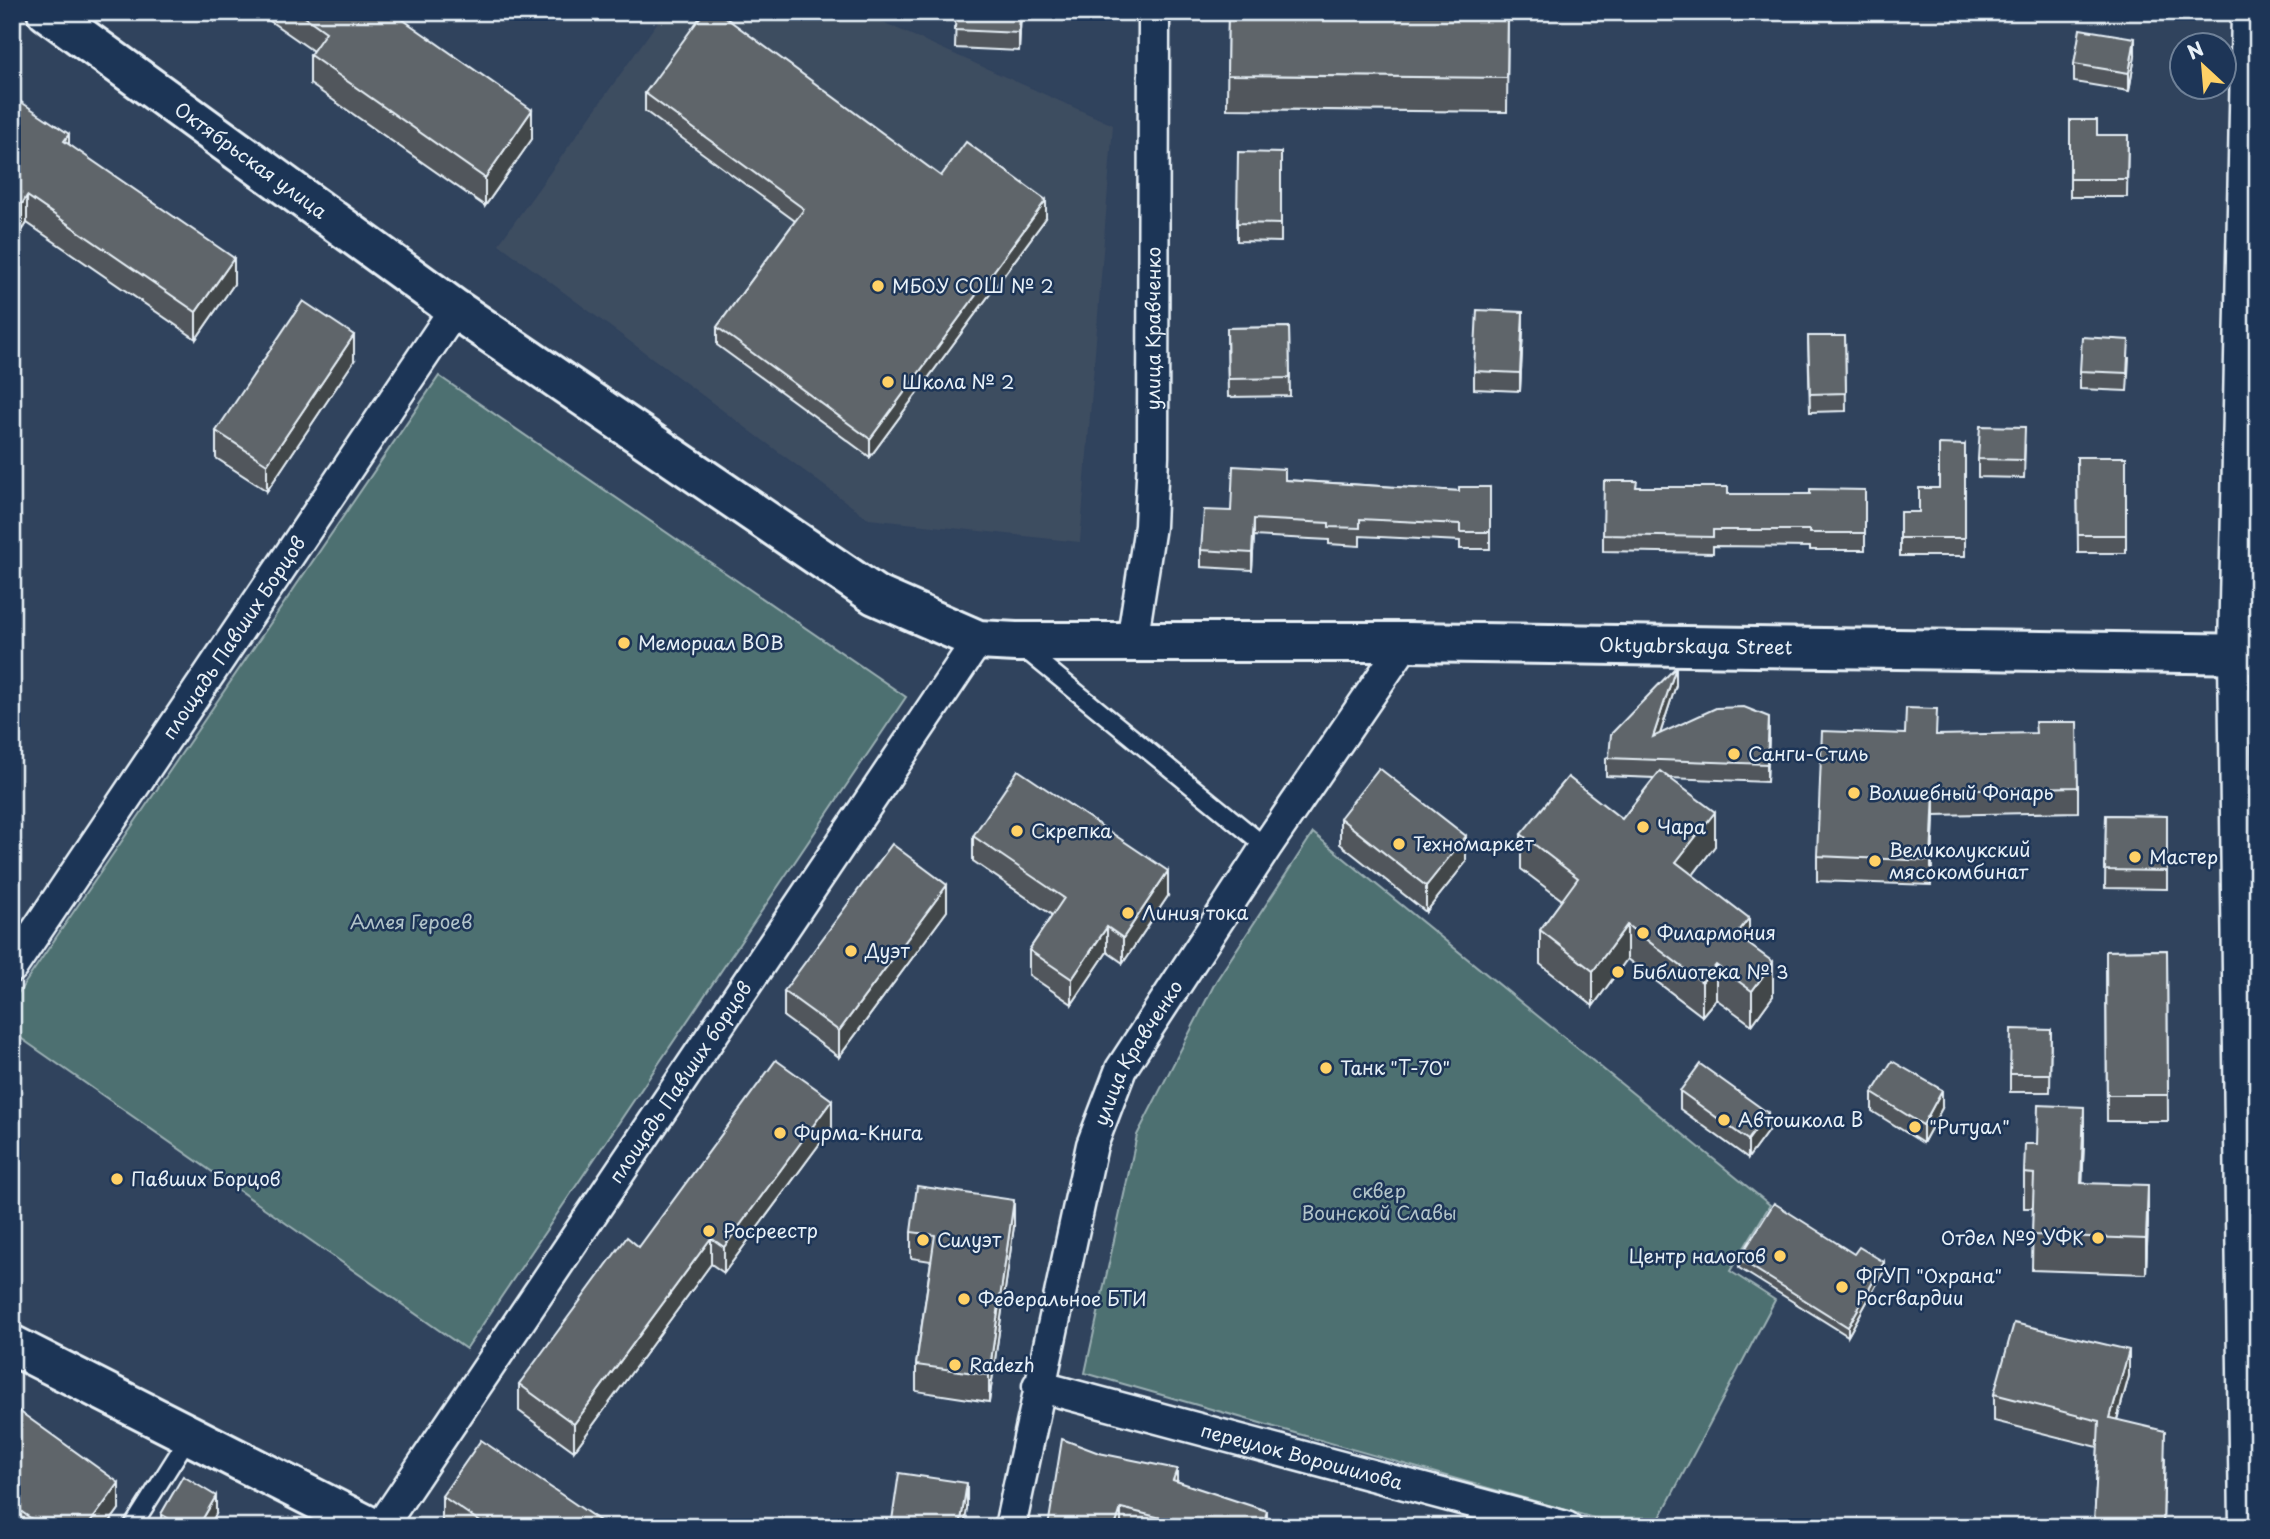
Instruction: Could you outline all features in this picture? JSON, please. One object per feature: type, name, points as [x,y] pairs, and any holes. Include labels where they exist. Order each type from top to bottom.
[{"type":"main road","name":"Октябрьская улица","points":[[47,12],[455,309],[875,595],[978,640]]},
{"type":"main road","name":"Oktyabrskaya Street","points":[[978,640],[1406,642],[2246,654]]},
{"type":"main road","points":[[12,1345],[371,1527]]},
{"type":"street","name":"улица Кравченко","points":[[1132,642],[1150,526],[1153,468],[1154,12]]},
{"type":"street","points":[[2245,1527],[2247,12]]},
{"type":"street","name":"площадь Павших Борцов","points":[[12,967],[455,309]]},
{"type":"street","name":"площадь Павших борцов","points":[[381,1527],[978,640]]},
{"type":"street","name":"улица Кравченко","points":[[1010,1527],[1038,1386],[1092,1145],[1121,1069],[1266,847],[1406,642]]},
{"type":"street","name":"переулок Ворошилова","points":[[1038,1386],[1566,1527]]},
{"type":"lane","points":[[1016,642],[1266,847]]},
{"type":"lane","points":[[132,1527],[190,1435]]},
{"type":"shaded area","name":"Школа № 2","points":[[665,12],[860,12],[1113,125],[1080,542],[869,519],[499,244]]},
{"type":"green space","name":"Аллея Героев","points":[[439,376],[906,697],[466,1349],[12,1032],[12,1002]]},
{"type":"green space","name":"сквер Воинской Славы","points":[[1313,833],[1770,1205],[1730,1271],[1775,1300],[1655,1527],[1625,1527],[1085,1373],[1137,1135],[1216,981]]},
{"type":"building","points":[[298,12],[392,12],[532,110],[485,178],[310,55],[326,32]]},
{"type":"building","name":"МБОУ СОШ № 2","points":[[704,12],[718,12],[941,176],[966,142],[1046,200],[870,439],[717,327],[804,209],[645,93]]},
{"type":"building","points":[[956,12],[1020,12],[1019,33],[955,30]]},
{"type":"building","points":[[1228,12],[1508,12],[1507,78],[1227,75]]},
{"type":"building","points":[[2080,29],[2135,38],[2129,73],[2074,64]]},
{"type":"building","points":[[12,96],[69,134],[64,141],[234,258],[196,312],[27,196],[22,204],[12,198]]},
{"type":"building","points":[[2070,120],[2097,120],[2097,135],[2128,135],[2127,179],[2070,179]]},
{"type":"building","points":[[1238,152],[1281,153],[1281,224],[1237,223]]},
{"type":"building","points":[[303,301],[354,335],[267,464],[216,431]]},
{"type":"building","points":[[1477,310],[1523,312],[1520,373],[1474,371]]},
{"type":"building","points":[[1289,327],[1290,378],[1228,379],[1227,328]]},
{"type":"building","points":[[1808,336],[1845,336],[1846,393],[1810,394]]},
{"type":"building","points":[[2082,337],[2129,340],[2127,373],[2080,371]]},
{"type":"building","points":[[1980,426],[2025,427],[2024,460],[1978,459]]},
{"type":"building","points":[[1939,444],[1965,445],[1965,538],[1900,538],[1900,512],[1919,512],[1919,488],[1939,488]]},
{"type":"building","points":[[2077,457],[2126,457],[2126,535],[2078,535]]},
{"type":"building","points":[[1233,466],[1285,469],[1285,480],[1459,491],[1459,487],[1490,487],[1490,532],[1460,532],[1460,524],[1360,519],[1360,528],[1329,527],[1329,523],[1254,519],[1252,553],[1201,550],[1204,510],[1231,511]]},
{"type":"building","points":[[1604,481],[1637,481],[1636,487],[1728,487],[1728,494],[1810,494],[1810,489],[1865,490],[1865,533],[1713,530],[1713,537],[1603,535]]},
{"type":"building","points":[[1676,667],[1653,737],[1716,708],[1744,707],[1769,717],[1767,764],[1606,758],[1609,757],[1611,734]]},
{"type":"building","points":[[1906,708],[1937,709],[1936,735],[2036,733],[2035,722],[2077,722],[2078,787],[1934,790],[1931,861],[1817,856],[1822,731],[1905,734]]},
{"type":"building","points":[[1379,768],[1466,836],[1426,886],[1340,818]]},
{"type":"building","points":[[1018,770],[1168,871],[1123,938],[1107,927],[1072,979],[1029,950],[1064,898],[973,836]]},
{"type":"building","name":"Филармония","points":[[1660,771],[1715,812],[1676,862],[1749,918],[1736,935],[1773,962],[1752,991],[1716,965],[1702,982],[1627,925],[1593,971],[1540,930],[1578,878],[1521,834],[1568,777],[1622,819]]},
{"type":"building","points":[[2106,815],[2167,816],[2167,871],[2105,870]]},
{"type":"building","points":[[892,844],[947,885],[839,1031],[784,991]]},
{"type":"building","points":[[2167,950],[2168,1095],[2107,1095],[2106,951]]},
{"type":"building","points":[[2011,1029],[2051,1030],[2050,1074],[2010,1074]]},
{"type":"building","points":[[776,1060],[832,1100],[724,1247],[711,1238],[574,1424],[519,1384],[627,1237],[639,1247]]},
{"type":"building","points":[[1892,1061],[1942,1090],[1923,1125],[1872,1093]]},
{"type":"building","points":[[1700,1064],[1768,1113],[1748,1140],[1680,1091]]},
{"type":"building","points":[[2038,1105],[2084,1107],[2081,1183],[2148,1185],[2146,1239],[2032,1235],[2034,1174],[2024,1173],[2025,1144],[2037,1144]]},
{"type":"building","points":[[917,1186],[1014,1200],[989,1375],[916,1365],[935,1235],[911,1232]]},
{"type":"building","points":[[1774,1203],[1854,1254],[1859,1247],[1884,1262],[1848,1327],[1739,1259]]},
{"type":"building","points":[[2014,1323],[2129,1350],[2110,1418],[2165,1431],[2163,1527],[2094,1527],[2099,1421],[1994,1394]]},
{"type":"building","points":[[12,1406],[119,1483],[87,1527],[60,1527],[51,1520],[43,1527],[12,1505]]},
{"type":"building","points":[[1062,1439],[1099,1453],[1177,1469],[1173,1480],[1267,1511],[1262,1527],[1184,1527],[1185,1524],[1121,1508],[1115,1527],[1048,1527]]},
{"type":"building","points":[[481,1440],[609,1527],[488,1527],[442,1496]]},
{"type":"building","points":[[899,1473],[967,1483],[960,1527],[891,1527]]},
{"type":"building","points":[[183,1476],[216,1496],[198,1527],[183,1527],[161,1514]]},
{"type":"place","name":"МБОУ СОШ № 2","points":[[878,286]]},
{"type":"place","name":"Школа № 2","points":[[888,382]]},
{"type":"place","name":"Мемориал ВОВ","points":[[624,643]]},
{"type":"place","name":"Санги-Стиль","points":[[1734,754]]},
{"type":"place","name":"Волшебный Фонарь","points":[[1854,793]]},
{"type":"place","name":"Чара","points":[[1643,827]]},
{"type":"place","name":"Скрепка","points":[[1017,831]]},
{"type":"place","name":"Техномаркет","points":[[1399,844]]},
{"type":"place","name":"Мастер","points":[[2135,857]]},
{"type":"place","name":"Великолукский мясокомбинат","points":[[1875,861]]},
{"type":"place","name":"Линия тока","points":[[1128,913]]},
{"type":"place","name":"Филармония","points":[[1643,933]]},
{"type":"place","name":"Дуэт","points":[[851,951]]},
{"type":"place","name":"Библиотека № 3","points":[[1618,972]]},
{"type":"place","name":"Танк \"Т-70\"","points":[[1326,1068]]},
{"type":"place","name":"Автошкола В","points":[[1724,1120]]},
{"type":"place","name":"\"Ритуал\"","points":[[1915,1127]]},
{"type":"place","name":"Фирма-Книга","points":[[780,1133]]},
{"type":"place","name":"Павших Борцов","points":[[117,1179]]},
{"type":"place","name":"Росреестр","points":[[709,1231]]},
{"type":"place","name":"Отдел №9 УФК","points":[[2098,1238]]},
{"type":"place","name":"Силуэт","points":[[923,1240]]},
{"type":"place","name":"Центр налогов","points":[[1780,1256]]},
{"type":"place","name":"ФГУП \"Охрана\" Росгвардии","points":[[1842,1287]]},
{"type":"place","name":"Федеральное БТИ","points":[[964,1299]]},
{"type":"place","name":"Radezh","points":[[955,1365]]}]
